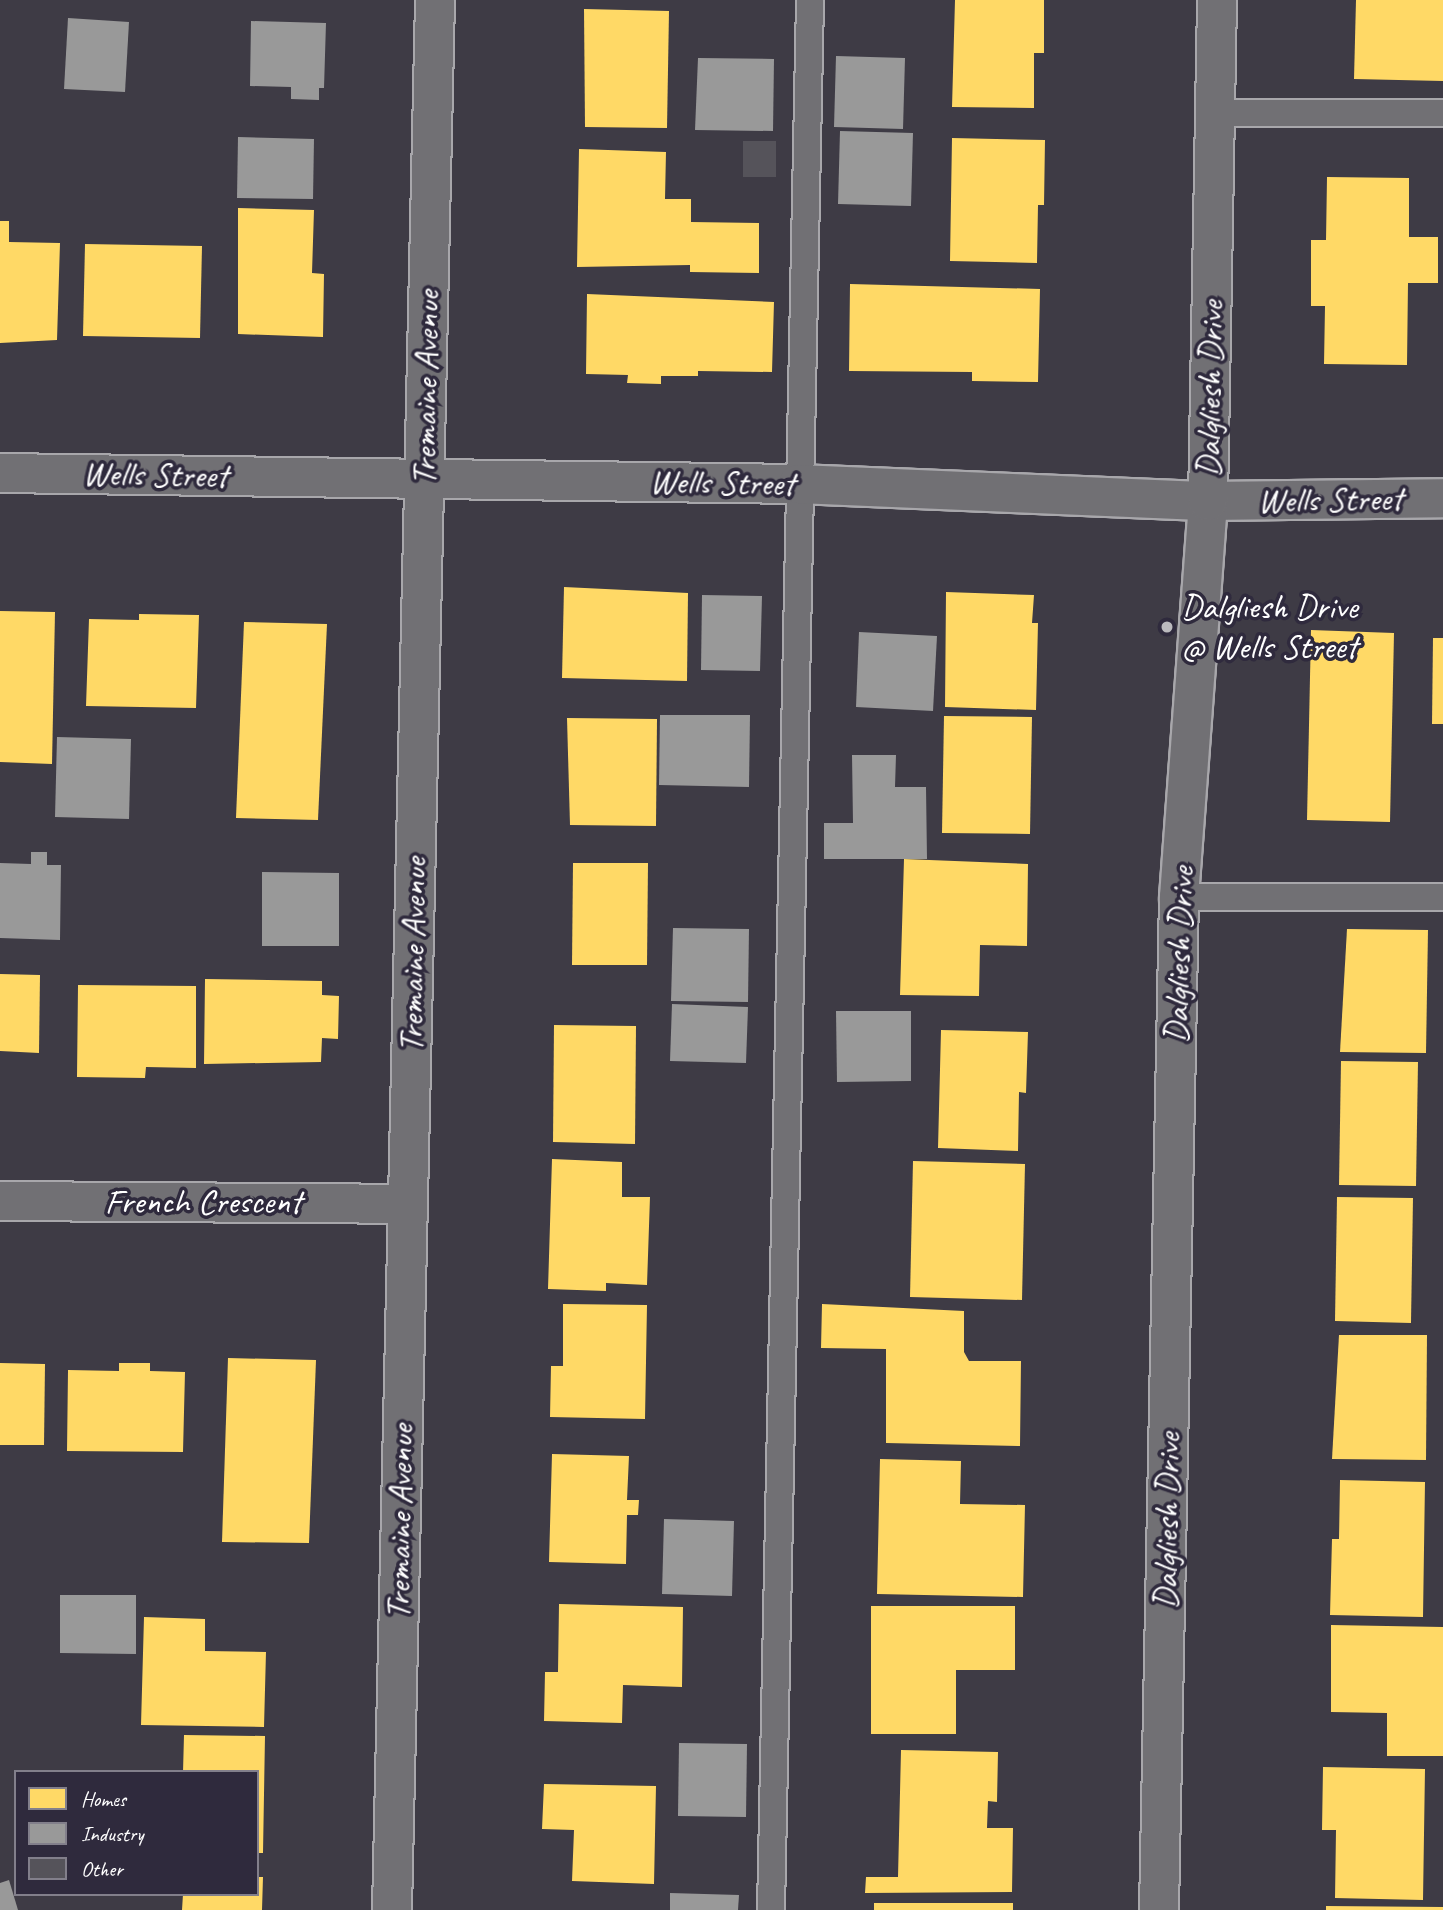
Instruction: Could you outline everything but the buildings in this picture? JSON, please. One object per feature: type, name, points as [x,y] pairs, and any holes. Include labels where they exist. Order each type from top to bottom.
[{"type":"street","name":"Tremaine Avenue","points":[[392,1910],[435,0]]},
{"type":"street","name":"Dalgliesh Drive","points":[[1159,1910],[1179,897],[1208,501],[1217,0]]},
{"type":"street","name":"Wells Street","points":[[0,473],[798,484],[1208,501],[1443,499]]},
{"type":"street","name":"French Crescent","points":[[0,1201],[407,1204]]},
{"type":"lane","points":[[771,1910],[798,484],[810,0]]},
{"type":"lane","points":[[1216,113],[1443,113]]},
{"type":"lane","points":[[1179,897],[1443,897]]},
{"type":"place","name":"Dalgliesh Drive @ Wells Street","points":[[1167,627]]}]
